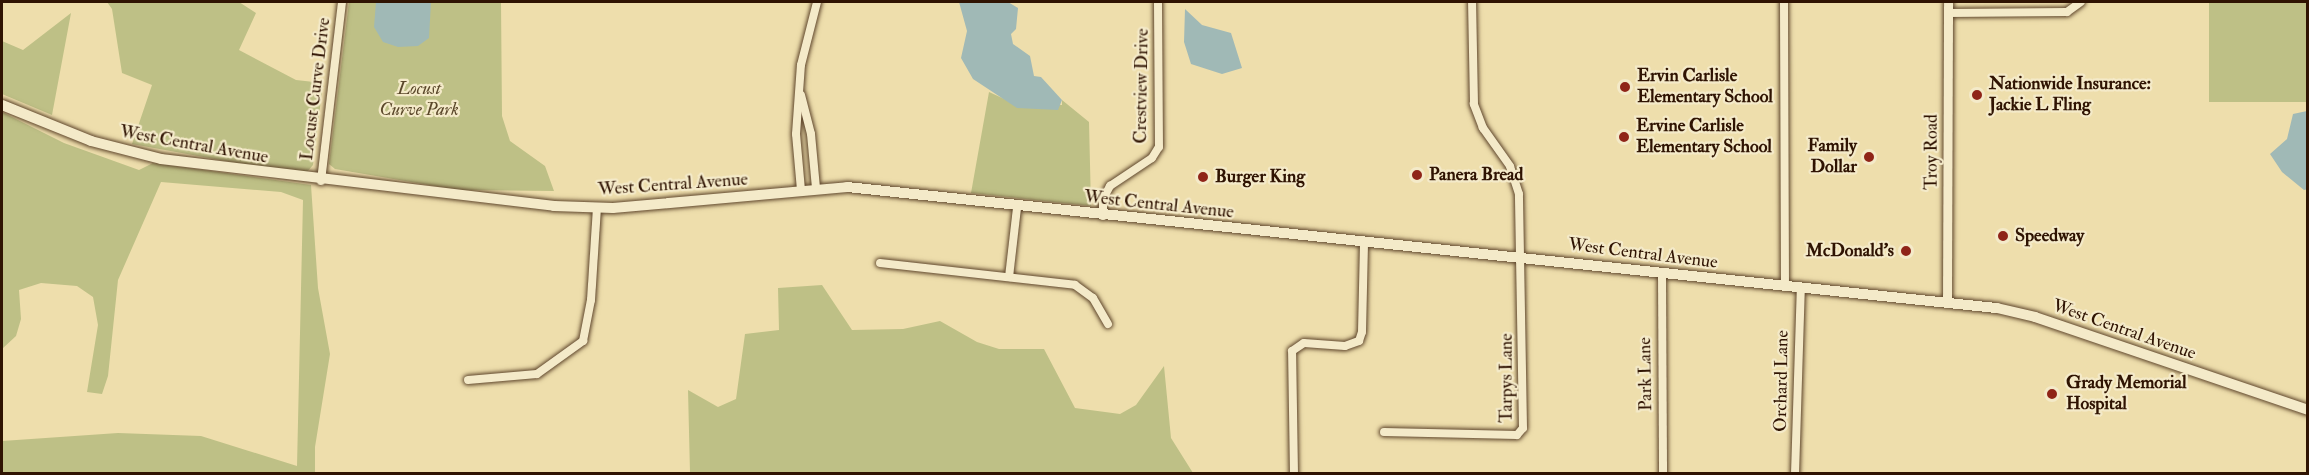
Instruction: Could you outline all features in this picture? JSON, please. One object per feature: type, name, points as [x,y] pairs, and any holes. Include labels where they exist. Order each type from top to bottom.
[{"type":"main road","name":"West Central Avenue","points":[[2,105],[132,153],[321,181],[597,208],[847,187],[1017,208],[1520,257],[1662,274],[1947,302],[2035,317],[2307,410]]},
{"type":"street","name":"Locust Curve Drive","points":[[321,181],[342,2]]},
{"type":"street","points":[[801,190],[796,134],[803,52],[817,2]]},
{"type":"street","name":"Crestview Drive","points":[[1103,216],[1103,199],[1110,186],[1152,158],[1159,147],[1158,2]]},
{"type":"street","points":[[1472,2],[1474,104],[1483,128],[1508,162],[1517,184],[1520,257]]},
{"type":"street","points":[[1784,2],[1785,286]]},
{"type":"street","name":"Troy Road","points":[[1947,302],[1948,2]]},
{"type":"street","points":[[1948,13],[2067,12],[2081,2]]},
{"type":"street","points":[[800,90],[811,134],[816,188]]},
{"type":"street","points":[[468,380],[537,374],[583,340],[597,208]]},
{"type":"street","points":[[1009,276],[1017,208]]},
{"type":"street","points":[[1294,474],[1292,351],[1304,343],[1345,346],[1359,341],[1362,332],[1364,243]]},
{"type":"street","name":"Tarpys Lane","points":[[1384,432],[1521,433],[1520,257]]},
{"type":"street","points":[[880,263],[1009,276],[1082,288],[1093,298],[1108,324]]},
{"type":"street","name":"Park Lane","points":[[1662,274],[1663,474]]},
{"type":"street","name":"Orchard Lane","points":[[1795,474],[1802,288]]},
{"type":"green space","points":[[107,2],[239,2],[256,13],[239,50],[296,80],[323,83],[313,165],[307,172],[292,173],[132,144],[152,85],[122,73],[112,9]]},
{"type":"green space","name":"Locust Curve Park","points":[[349,2],[501,2],[502,116],[510,141],[545,166],[554,191],[458,190],[335,169],[329,164]]},
{"type":"green space","points":[[2209,2],[2307,2],[2307,102],[2209,102]]},
{"type":"green space","points":[[71,13],[52,115],[2,94],[2,41],[23,50]]},
{"type":"green space","points":[[989,92],[1011,102],[1062,105],[1062,100],[1089,122],[1091,206],[971,193]]},
{"type":"green space","points":[[2,112],[64,143],[139,170],[153,163],[311,185],[318,288],[330,354],[315,447],[315,473],[2,473],[2,441],[118,433],[201,436],[297,466],[303,200],[281,192],[161,182],[118,280],[108,376],[102,394],[87,392],[98,325],[93,297],[77,286],[41,283],[19,290],[21,319],[16,336],[2,349]]},
{"type":"green space","points":[[822,285],[852,330],[903,329],[940,321],[977,342],[999,349],[1044,349],[1075,408],[1120,414],[1136,405],[1164,366],[1171,438],[1193,473],[690,473],[688,390],[718,407],[736,399],[745,334],[779,330],[778,288]]},
{"type":"water","points":[[376,2],[431,2],[429,38],[418,46],[398,47],[383,42],[374,27]]},
{"type":"water","points":[[959,2],[1008,2],[1018,8],[1016,29],[1011,34],[1013,44],[1030,56],[1034,76],[1041,77],[1062,100],[1058,110],[1017,108],[973,79],[961,58],[967,31]]},
{"type":"water","points":[[1185,9],[1202,25],[1231,33],[1242,68],[1222,74],[1191,64],[1184,42]]},
{"type":"water","points":[[2307,111],[2308,189],[2304,190],[2282,172],[2270,154],[2287,139],[2293,114]]},
{"type":"place","name":"Ervin Carlisle Elementary School","points":[[1625,87]]},
{"type":"place","name":"Nationwide Insurance: Jackie L Fling","points":[[1977,95]]},
{"type":"place","name":"Ervine Carlisle Elementary School","points":[[1624,137]]},
{"type":"place","name":"Family Dollar","points":[[1869,157]]},
{"type":"place","name":"Panera Bread","points":[[1417,175]]},
{"type":"place","name":"Burger King","points":[[1203,177]]},
{"type":"place","name":"Speedway","points":[[2003,236]]},
{"type":"place","name":"McDonald's","points":[[1906,251]]},
{"type":"place","name":"Grady Memorial Hospital","points":[[2052,394]]}]
